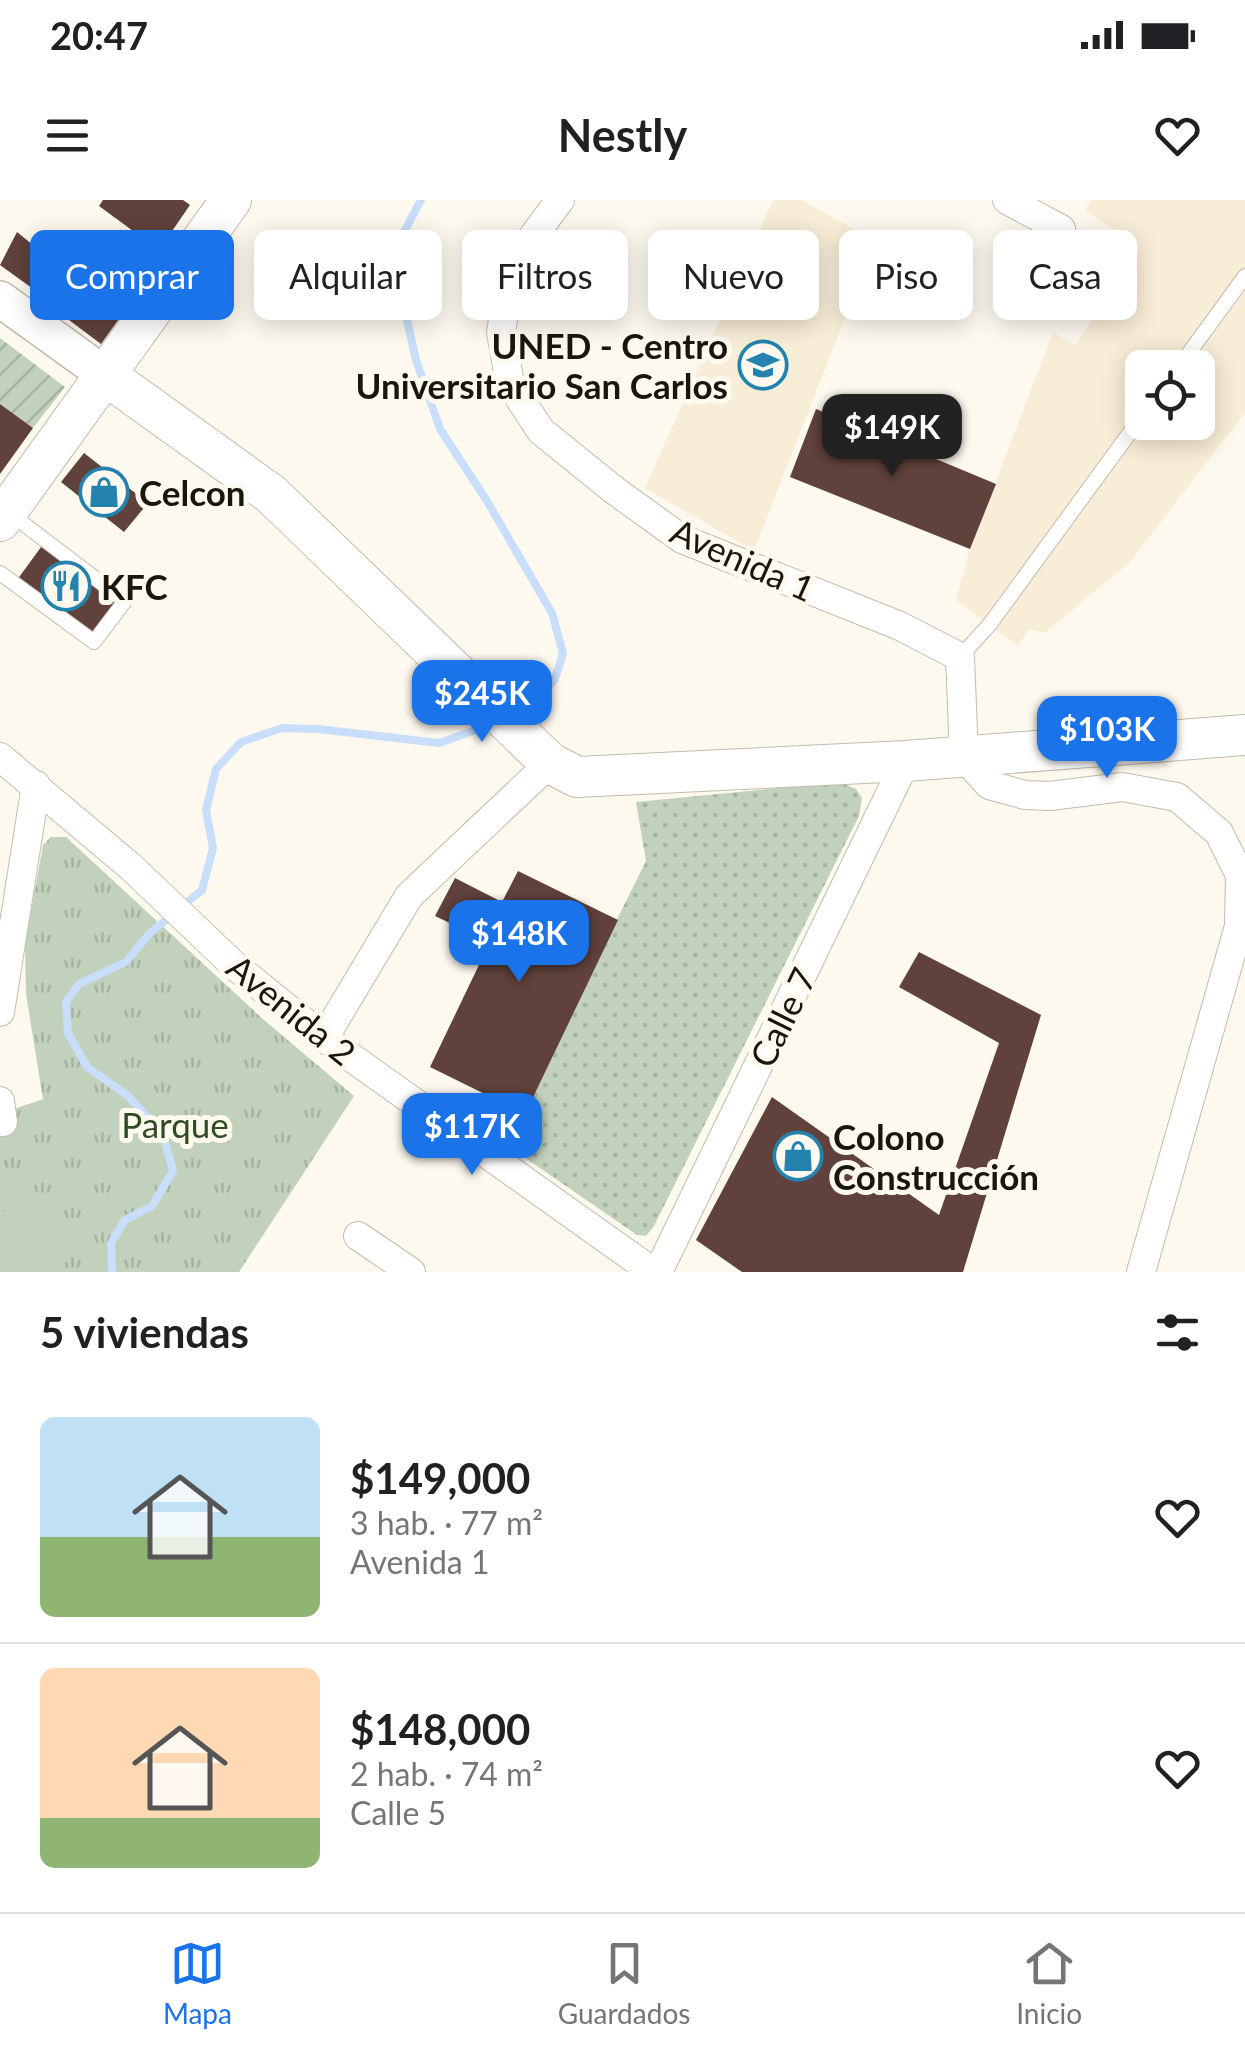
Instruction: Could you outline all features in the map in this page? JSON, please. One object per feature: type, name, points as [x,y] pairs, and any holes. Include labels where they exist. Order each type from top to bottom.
[{"type":"main road","points":[[4,516],[231,200]]},
{"type":"main road","points":[[104,374],[271,494],[540,752],[576,777],[906,761],[1245,735]]},
{"type":"street","name":"Avenida 1","points":[[560,200],[524,250],[509,285],[501,332],[510,384],[541,431],[682,538],[900,626],[960,657]]},
{"type":"street","points":[[1006,200],[1061,229]]},
{"type":"street","points":[[0,299],[104,374]]},
{"type":"street","points":[[960,657],[964,757],[989,785],[1024,795],[1050,796],[1122,787],[1177,797],[1219,833],[1240,875],[1239,926],[1142,1272]]},
{"type":"street","points":[[324,1038],[409,896],[540,752]]},
{"type":"street","name":"Avenida 2","points":[[0,757],[131,867],[235,966],[324,1038],[656,1272]]},
{"type":"street","name":"Calle 7","points":[[656,1272],[906,761]]},
{"type":"street","points":[[0,1012],[36,784]]},
{"type":"street","points":[[358,1236],[411,1272]]},
{"type":"lane","points":[[1191,350],[1245,276]]},
{"type":"lane","points":[[960,657],[990,624],[1125,439]]},
{"type":"lane","points":[[0,573],[94,642],[125,601],[4,516]]},
{"type":"shaded area","name":"UNED - Centro Universitario San Carlos","points":[[773,200],[802,200],[855,230],[839,230],[839,320],[844,320],[754,551],[645,488],[720,320],[819,320],[819,230],[760,230]]},
{"type":"shaded area","points":[[1091,200],[1245,200],[1245,413],[1129,563],[1045,633],[1029,629],[1018,646],[956,600],[970,549],[1053,332],[1075,345],[1092,320],[1137,320],[1137,230],[1115,230],[1085,210]]},
{"type":"green space","points":[[0,338],[65,387],[33,428],[0,404]]},
{"type":"green space","points":[[839,782],[856,789],[862,798],[859,816],[654,1226],[646,1236],[637,1235],[505,1144],[646,861],[636,802]]},
{"type":"green space","name":"Parque","points":[[51,837],[66,837],[264,1020],[354,1096],[239,1272],[0,1272],[0,1114],[43,1099],[26,994],[25,945],[43,845]]},
{"type":"green space","points":[[15,1200],[74,1253],[57,1272],[0,1272],[0,1217]]},
{"type":"building","points":[[103,200],[183,200],[190,205],[173,230],[132,230],[99,206]]},
{"type":"building","points":[[17,232],[30,243],[30,287],[0,265]]},
{"type":"building","points":[[69,320],[118,320],[101,344]]},
{"type":"building","points":[[0,404],[33,428],[0,474]]},
{"type":"building","points":[[816,409],[996,484],[970,549],[790,477]]},
{"type":"building","name":"Celcon","points":[[84,453],[148,503],[124,532],[61,482]]},
{"type":"building","name":"KFC","points":[[44,543],[121,596],[87,641],[17,580]]},
{"type":"building","points":[[518,871],[618,920],[525,1114],[430,1067],[490,942],[435,916],[455,878],[502,902]]},
{"type":"building","name":"Colono Construcción","points":[[919,952],[1041,1015],[963,1272],[742,1272],[696,1240],[772,1097],[939,1215],[999,1043],[899,987]]},
{"type":"waterway","points":[[421,200],[404,232],[407,320],[416,360],[440,429],[552,613],[563,653],[555,679],[520,716]]},
{"type":"waterway","points":[[112,1272],[111,1243],[125,1220],[152,1206],[173,1171],[163,1134],[127,1095],[87,1067],[68,1033],[66,1002],[79,984],[126,962],[149,934],[202,890],[213,848],[206,810],[216,769],[241,742],[282,728],[439,743],[493,724]]},
{"type":"place","name":"UNED - Centro Universitario San Carlos","points":[[763,365]]},
{"type":"place","name":"Celcon","points":[[104,492]]},
{"type":"place","name":"KFC","points":[[66,586]]},
{"type":"place","name":"Colono Construcción","points":[[798,1156]]}]
